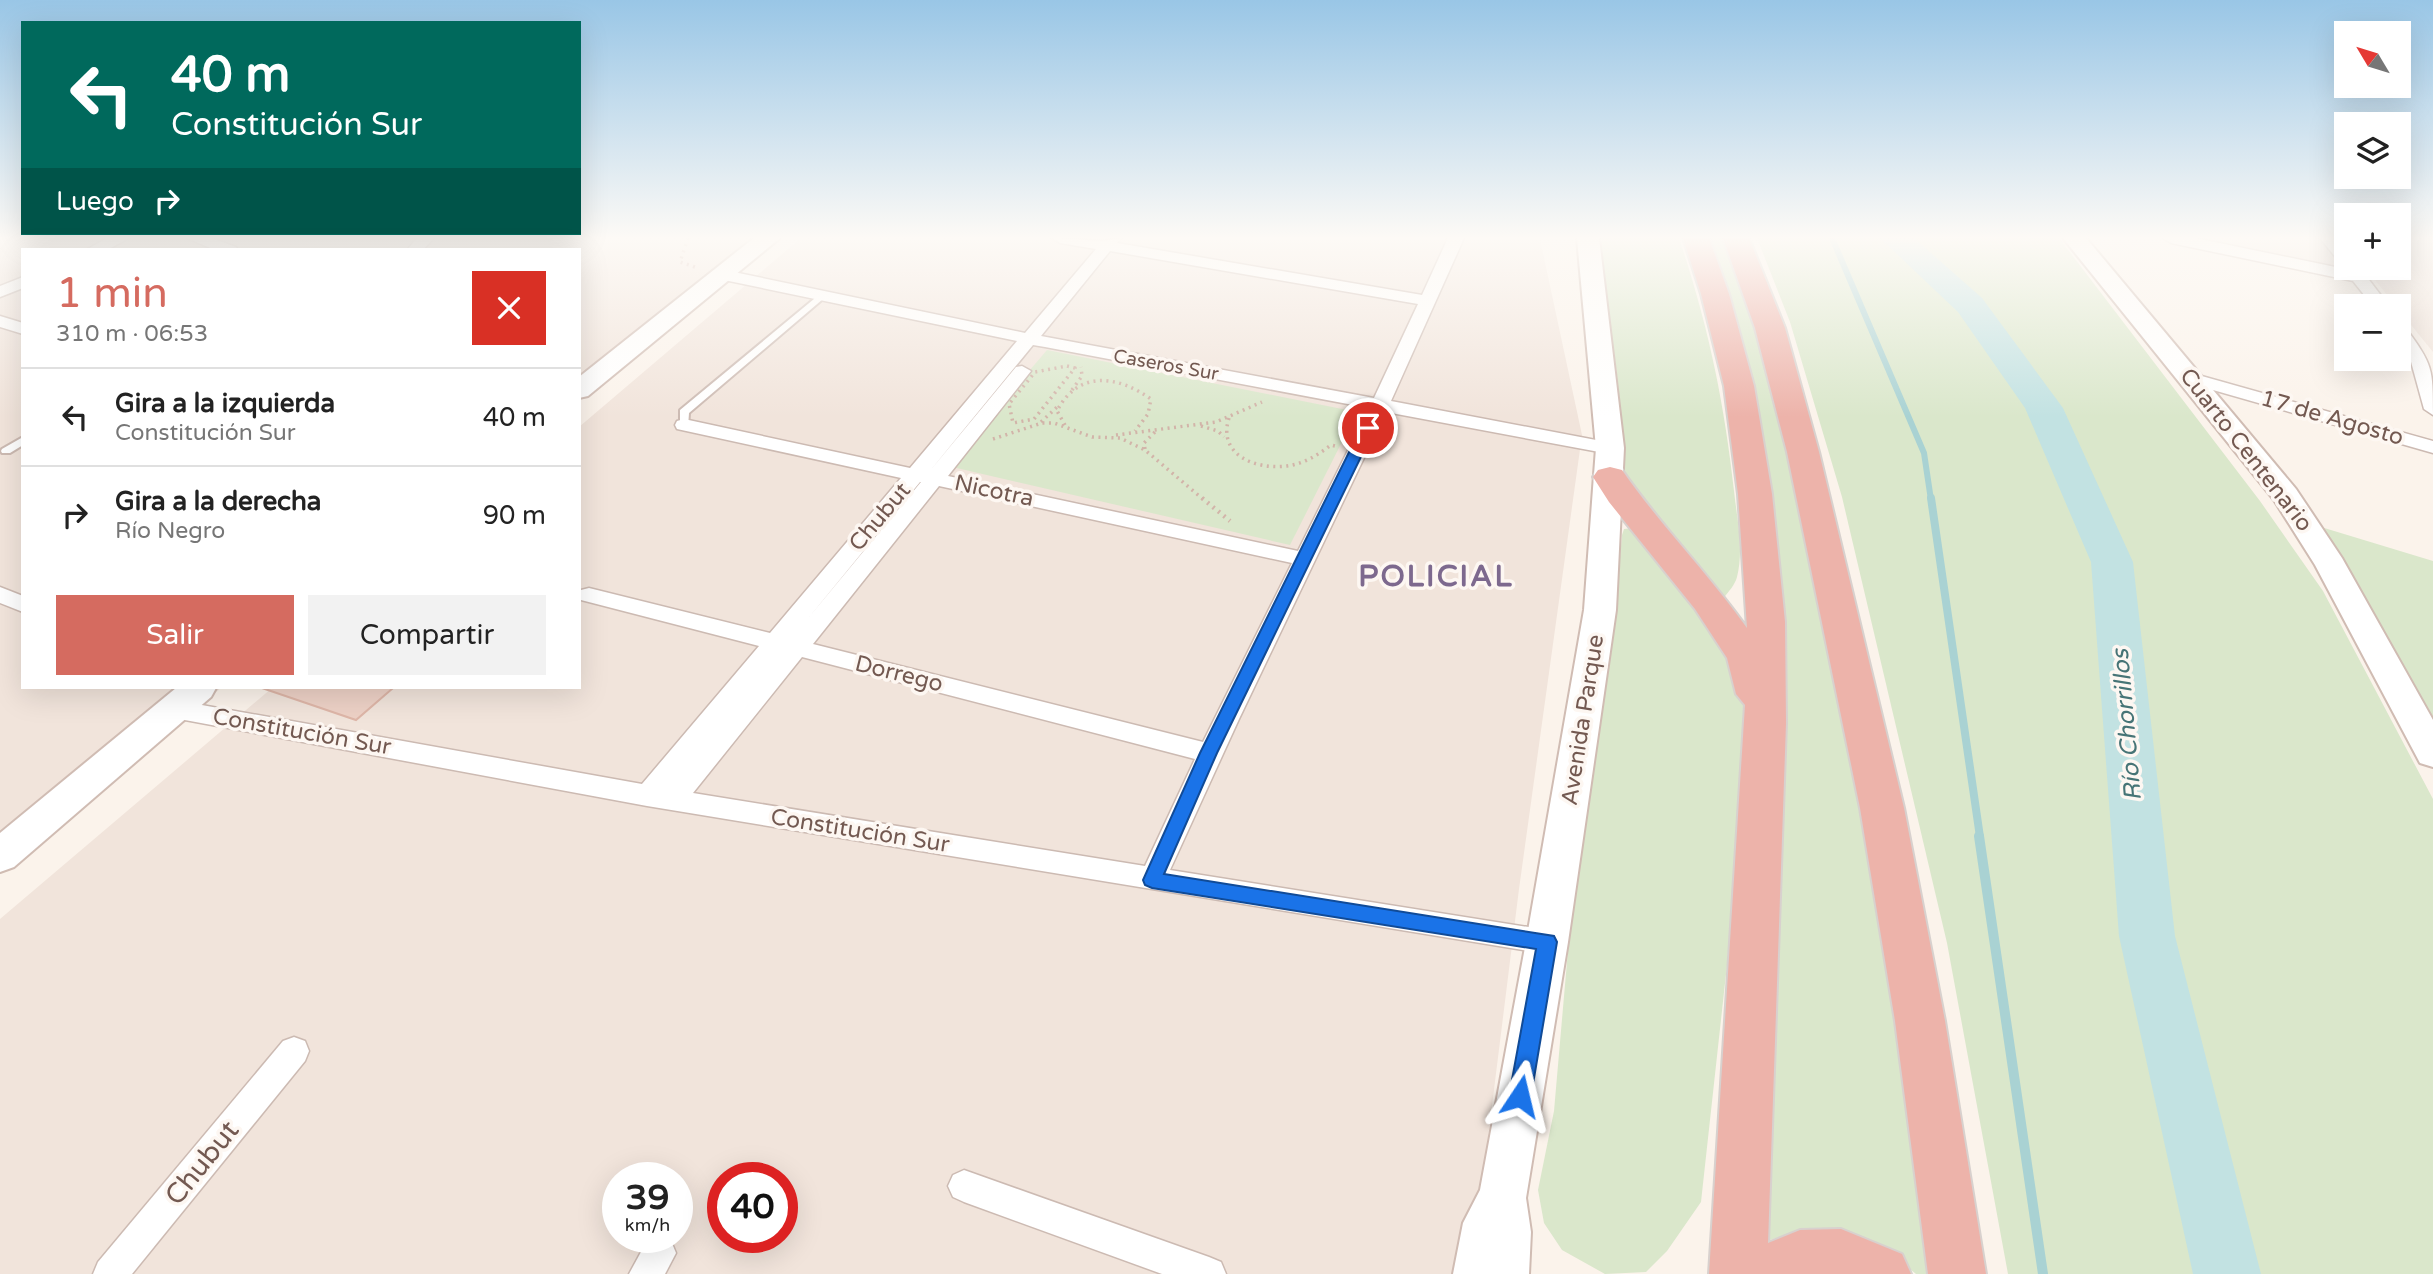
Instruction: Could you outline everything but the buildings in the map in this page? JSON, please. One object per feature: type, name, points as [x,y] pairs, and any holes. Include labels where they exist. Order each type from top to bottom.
[{"type":"highway","points":[[1716,297],[1741,400],[1755,494],[1766,622],[1765,723],[1738,1274]]},
{"type":"highway","points":[[1758,297],[1770,328],[1803,452],[1876,781],[1920,1021],[1957,1274]]},
{"type":"highway","points":[[1610,463],[1628,503],[1708,600],[1746,656],[1765,723]]},
{"type":"highway","points":[[1762,1274],[1800,1259],[1840,1258],[1882,1274]]},
{"type":"main road","points":[[581,369],[680,297]]},
{"type":"main road","points":[[581,388],[686,297]]},
{"type":"main road","name":"Avenida Parque","points":[[1504,1274],[1507,1232],[1502,1198],[1548,942],[1600,610],[1610,463],[1594,297]]},
{"type":"main road","name":"Cuarto Centenario","points":[[2123,297],[2286,495],[2423,716],[2433,753]]},
{"type":"main road","points":[[0,856],[187,698]]},
{"type":"main road","name":"Avenida Parque","points":[[1478,1274],[1487,1223],[1502,1198]]},
{"type":"street","name":"Caseros Sur","points":[[822,297],[1037,341],[1380,404],[1610,463]]},
{"type":"street","name":"Chubut","points":[[647,796],[786,645],[1072,297]]},
{"type":"street","points":[[1410,297],[1429,301]]},
{"type":"street","points":[[1152,880],[1208,753],[1431,297]]},
{"type":"street","points":[[0,321],[21,328]]},
{"type":"street","name":"Chubut","points":[[926,476],[955,454],[1037,341]]},
{"type":"street","points":[[2411,343],[2426,359],[2433,409]]},
{"type":"street","name":"17 de Agosto","points":[[2191,379],[2433,447]]},
{"type":"street","name":"Nicotra","points":[[684,425],[1304,559]]},
{"type":"street","points":[[0,594],[21,603]]},
{"type":"street","name":"Dorrego","points":[[589,595],[1208,753]]},
{"type":"street","name":"Chubut","points":[[673,800],[786,645]]},
{"type":"street","name":"Constitución Sur","points":[[187,698],[647,796],[1152,880],[1548,942]]},
{"type":"street","name":"Chubut","points":[[110,1274],[294,1051]]},
{"type":"street","points":[[964,1186],[1209,1274]]},
{"type":"lane","points":[[684,425],[684,412],[819,297]]},
{"type":"lane","points":[[6,451],[21,441]]},
{"type":"path","points":[[1013,423],[1034,419],[1075,368],[1067,366],[1035,372],[1009,404],[1014,431]]},
{"type":"path","points":[[1034,426],[1046,419],[1063,397],[1089,382],[1107,379],[1139,389],[1151,399],[1148,414],[1134,433]]},
{"type":"path","points":[[1065,381],[1074,387]]},
{"type":"path","points":[[955,454],[1014,431],[1054,423],[1066,425],[1092,437],[1198,426],[1230,417],[1246,406],[1275,400],[1283,386]]},
{"type":"path","points":[[1053,395],[1063,397]]},
{"type":"path","points":[[1042,408],[1058,405]]},
{"type":"path","points":[[1058,405],[1057,411],[1066,425]]},
{"type":"path","points":[[1224,438],[1224,427],[1230,417]]},
{"type":"path","points":[[1198,426],[1219,431],[1230,449],[1243,458],[1284,466],[1312,458],[1331,445],[1357,451]]},
{"type":"path","points":[[1145,450],[1144,443],[1147,438],[1161,430]]},
{"type":"path","points":[[1108,436],[1120,438],[1145,450],[1225,519],[1240,526],[1231,543]]},
{"type":"shaded area","points":[[0,297],[21,297],[21,689],[220,689],[0,870]]},
{"type":"shaded area","points":[[581,297],[692,297],[581,389]]},
{"type":"shaded area","points":[[731,297],[1553,297],[1582,435],[1519,889],[1471,1274],[0,1274],[0,919],[271,689],[581,689],[581,425]]},
{"type":"shaded area","points":[[2411,297],[2433,297],[2433,352],[2411,325]]},
{"type":"green space","points":[[1606,297],[1697,297],[1714,363],[1725,425],[1740,545],[1737,577],[1723,599],[1621,483],[1617,374]]},
{"type":"green space","points":[[1716,297],[1750,297],[1755,309],[1867,803],[1934,1274],[1916,1274],[1899,1260],[1827,1232],[1794,1232],[1767,1241],[1781,663]]},
{"type":"green space","points":[[1780,297],[2104,297],[2260,501],[2323,591],[2433,799],[2433,1274],[2008,1274],[1947,943],[1842,497]]},
{"type":"green space","points":[[1047,350],[1357,412],[1290,545],[948,466]]},
{"type":"green space","points":[[2321,527],[2433,561],[2433,716],[2424,713]]},
{"type":"green space","points":[[1633,528],[1738,657],[1746,711],[1727,965],[1701,1202],[1667,1251],[1646,1272],[1605,1274],[1562,1250],[1544,1223],[1538,1190],[1554,1111],[1569,939],[1612,647],[1622,535],[1624,529]]},
{"type":"waterway","points":[[1857,297],[1924,453],[1931,500]]},
{"type":"waterway","name":"Río Chorrillos","points":[[1962,297],[1970,305],[2044,408],[2112,562],[2147,936],[2227,1274]]},
{"type":"waterway","points":[[1931,498],[1980,837]]},
{"type":"waterway","points":[[1979,836],[2043,1274]]},
{"type":"district","name":"POLICIAL","points":[[1436,576]]},
{"type":"route","points":[[1368,428],[1208,753],[1152,880],[1548,942],[1520,1096]]}]
